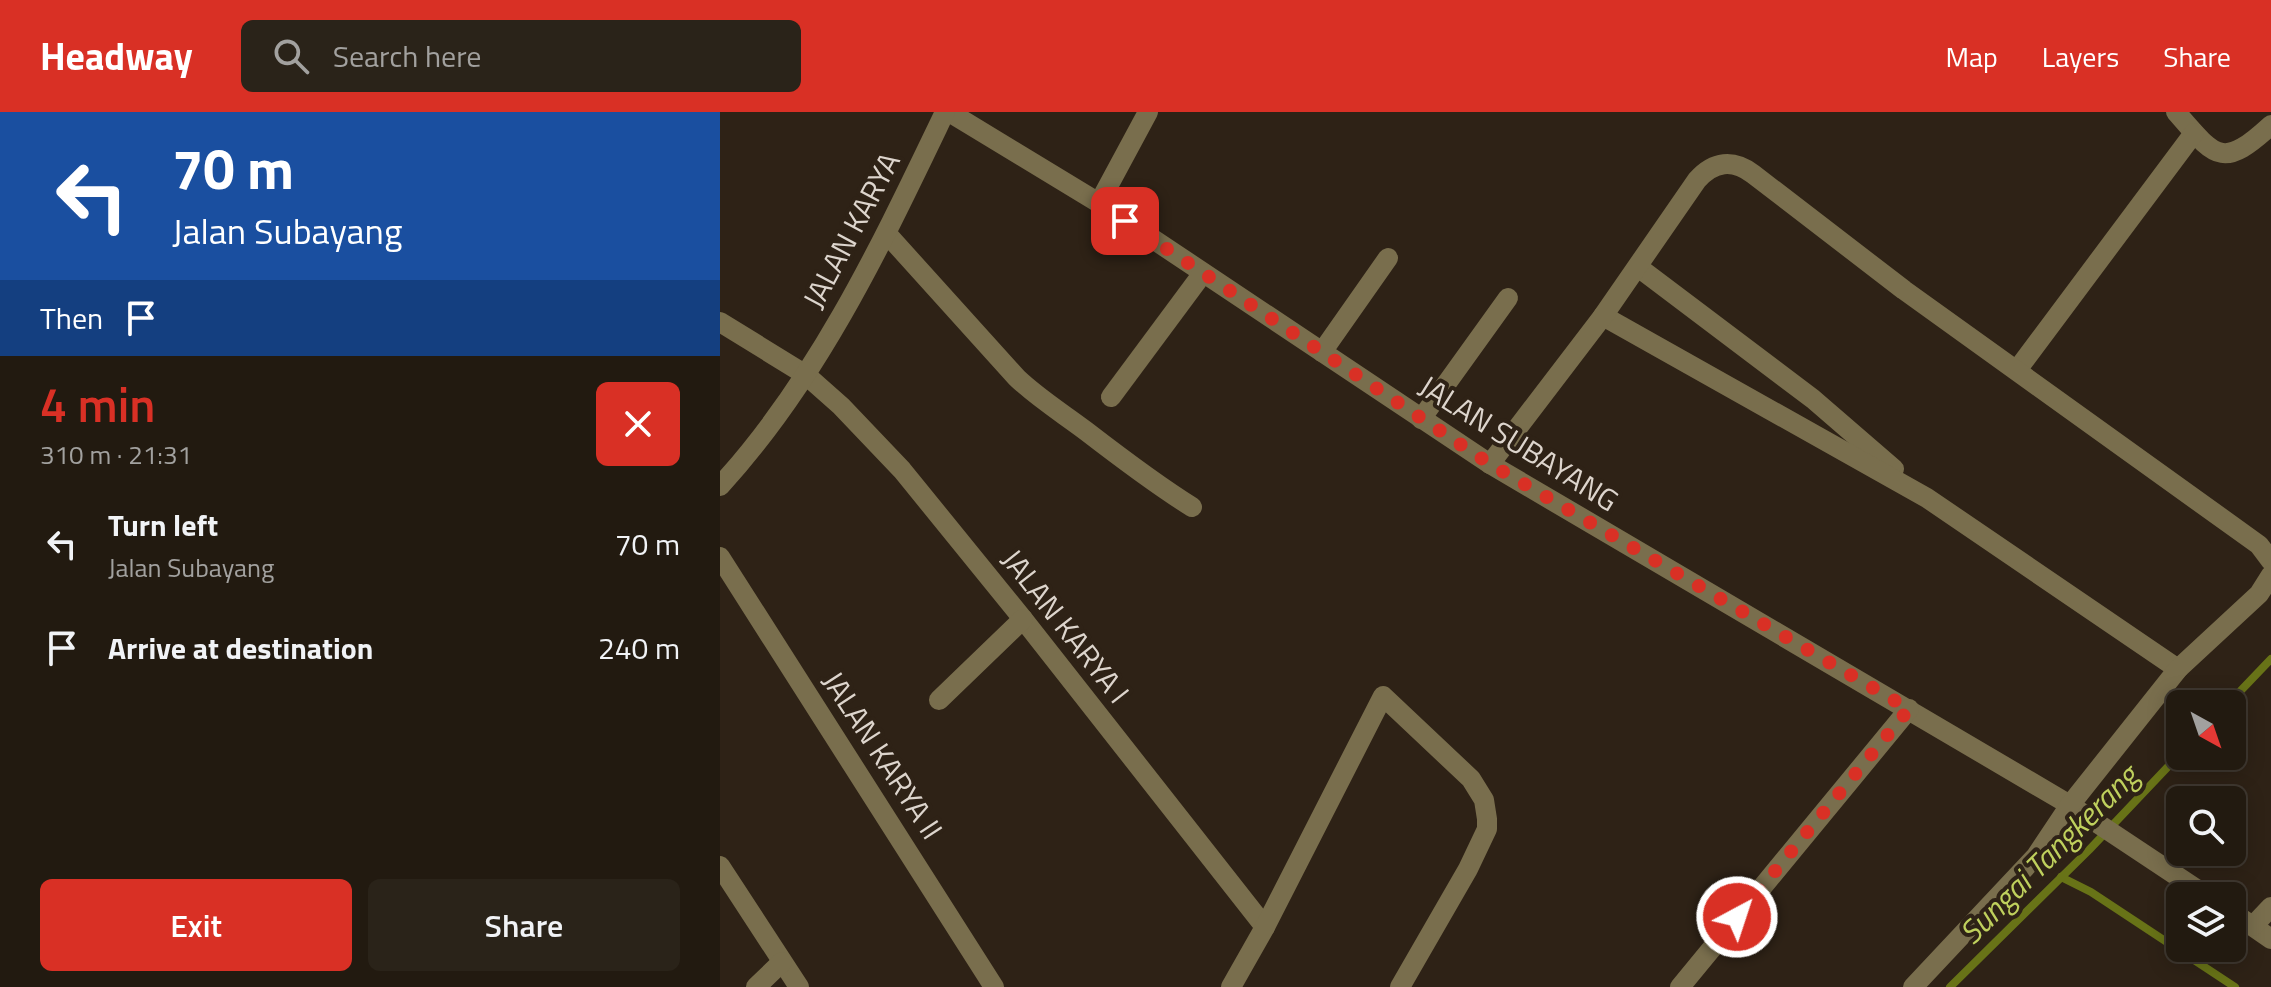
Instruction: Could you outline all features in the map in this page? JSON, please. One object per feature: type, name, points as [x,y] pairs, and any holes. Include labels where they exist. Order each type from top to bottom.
[{"type":"street","name":"JALAN SUBAYANG","points":[[947,112],[1099,203],[1490,464],[2070,805],[2185,882]]},
{"type":"street","name":"JALAN KARYA","points":[[720,486],[765,432],[806,375],[887,234],[947,112]]},
{"type":"street","points":[[1099,203],[1148,112]]},
{"type":"street","points":[[2176,112],[2194,133],[2216,151],[2228,154],[2248,146],[2271,125]]},
{"type":"street","points":[[2017,370],[2194,133]]},
{"type":"street","points":[[1490,464],[1603,316],[1703,173],[1723,164],[1742,166],[1904,290],[2259,545],[2271,561]]},
{"type":"street","points":[[887,234],[1009,370],[1039,399],[1084,429],[1150,482],[1192,507]]},
{"type":"street","points":[[1322,352],[1388,258]]},
{"type":"street","points":[[1638,267],[1813,399],[1927,498]]},
{"type":"street","points":[[1111,397],[1203,273]]},
{"type":"street","points":[[1421,419],[1508,298]]},
{"type":"street","points":[[1603,316],[1927,498],[2178,669]]},
{"type":"street","points":[[720,322],[806,375]]},
{"type":"street","name":"JALAN KARYA I","points":[[806,375],[841,406],[902,470],[1265,927]]},
{"type":"street","name":"JALAN KARYA II","points":[[720,557],[994,987]]},
{"type":"street","points":[[1913,987],[2036,856],[2070,805],[2178,669],[2259,594],[2271,575]]},
{"type":"street","points":[[939,700],[1023,619]]},
{"type":"street","points":[[1231,987],[1383,696],[1471,779],[1484,800],[1487,819],[1487,829],[1468,869],[1400,987]]},
{"type":"street","points":[[1680,987],[1909,709]]},
{"type":"street","points":[[720,866],[799,987]]},
{"type":"street","points":[[2253,926],[2271,907]]},
{"type":"street","points":[[2246,921],[2271,939]]},
{"type":"street","points":[[756,987],[782,962]]},
{"type":"waterway","name":"Sungai Tangkerang","points":[[2241,690],[2271,659]]},
{"type":"waterway","name":"Sungai Tangkerang","points":[[1950,987],[2089,850],[2166,769]]},
{"type":"waterway","points":[[2061,877],[2091,892],[2235,987]]},
{"type":"route","points":[[1125,221],[1490,464],[1909,709],[1737,917]]}]
